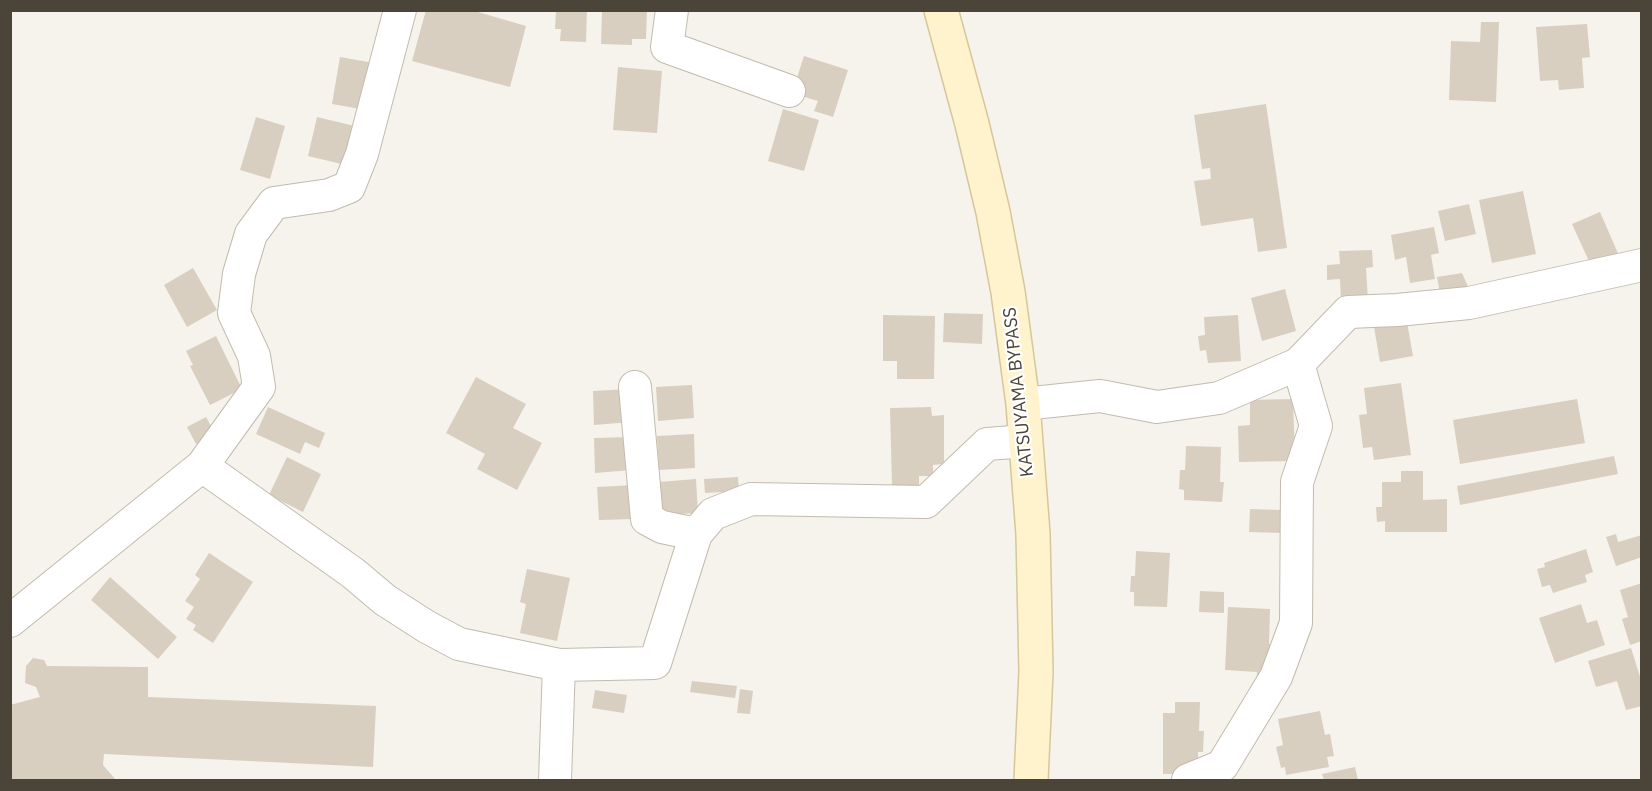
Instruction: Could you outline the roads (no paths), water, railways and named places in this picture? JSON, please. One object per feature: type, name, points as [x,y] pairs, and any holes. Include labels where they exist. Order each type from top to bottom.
[{"type":"main road","name":"KATSUYAMA BYPASS","points":[[941,10],[993,213],[1008,292],[1023,404],[1033,534],[1036,672],[1031,780]]},
{"type":"street","points":[[10,621],[202,466],[259,387],[254,356],[234,313],[239,274],[251,234],[274,203],[329,195],[349,187],[362,154],[400,10]]},
{"type":"street","points":[[672,10],[667,47],[789,91]]},
{"type":"street","points":[[1023,404],[1100,396],[1157,407],[1219,398],[1298,364],[1348,312],[1469,303],[1641,265]]},
{"type":"street","points":[[1188,780],[1222,766],[1276,677],[1296,622],[1297,482],[1316,426],[1298,364]]},
{"type":"street","points":[[635,387],[647,519],[662,527],[696,534]]},
{"type":"street","points":[[202,466],[353,573],[385,600],[459,644],[559,665],[655,663],[696,534],[713,514],[751,499],[926,502],[987,444],[1026,441]]},
{"type":"street","points":[[555,780],[559,665]]}]
